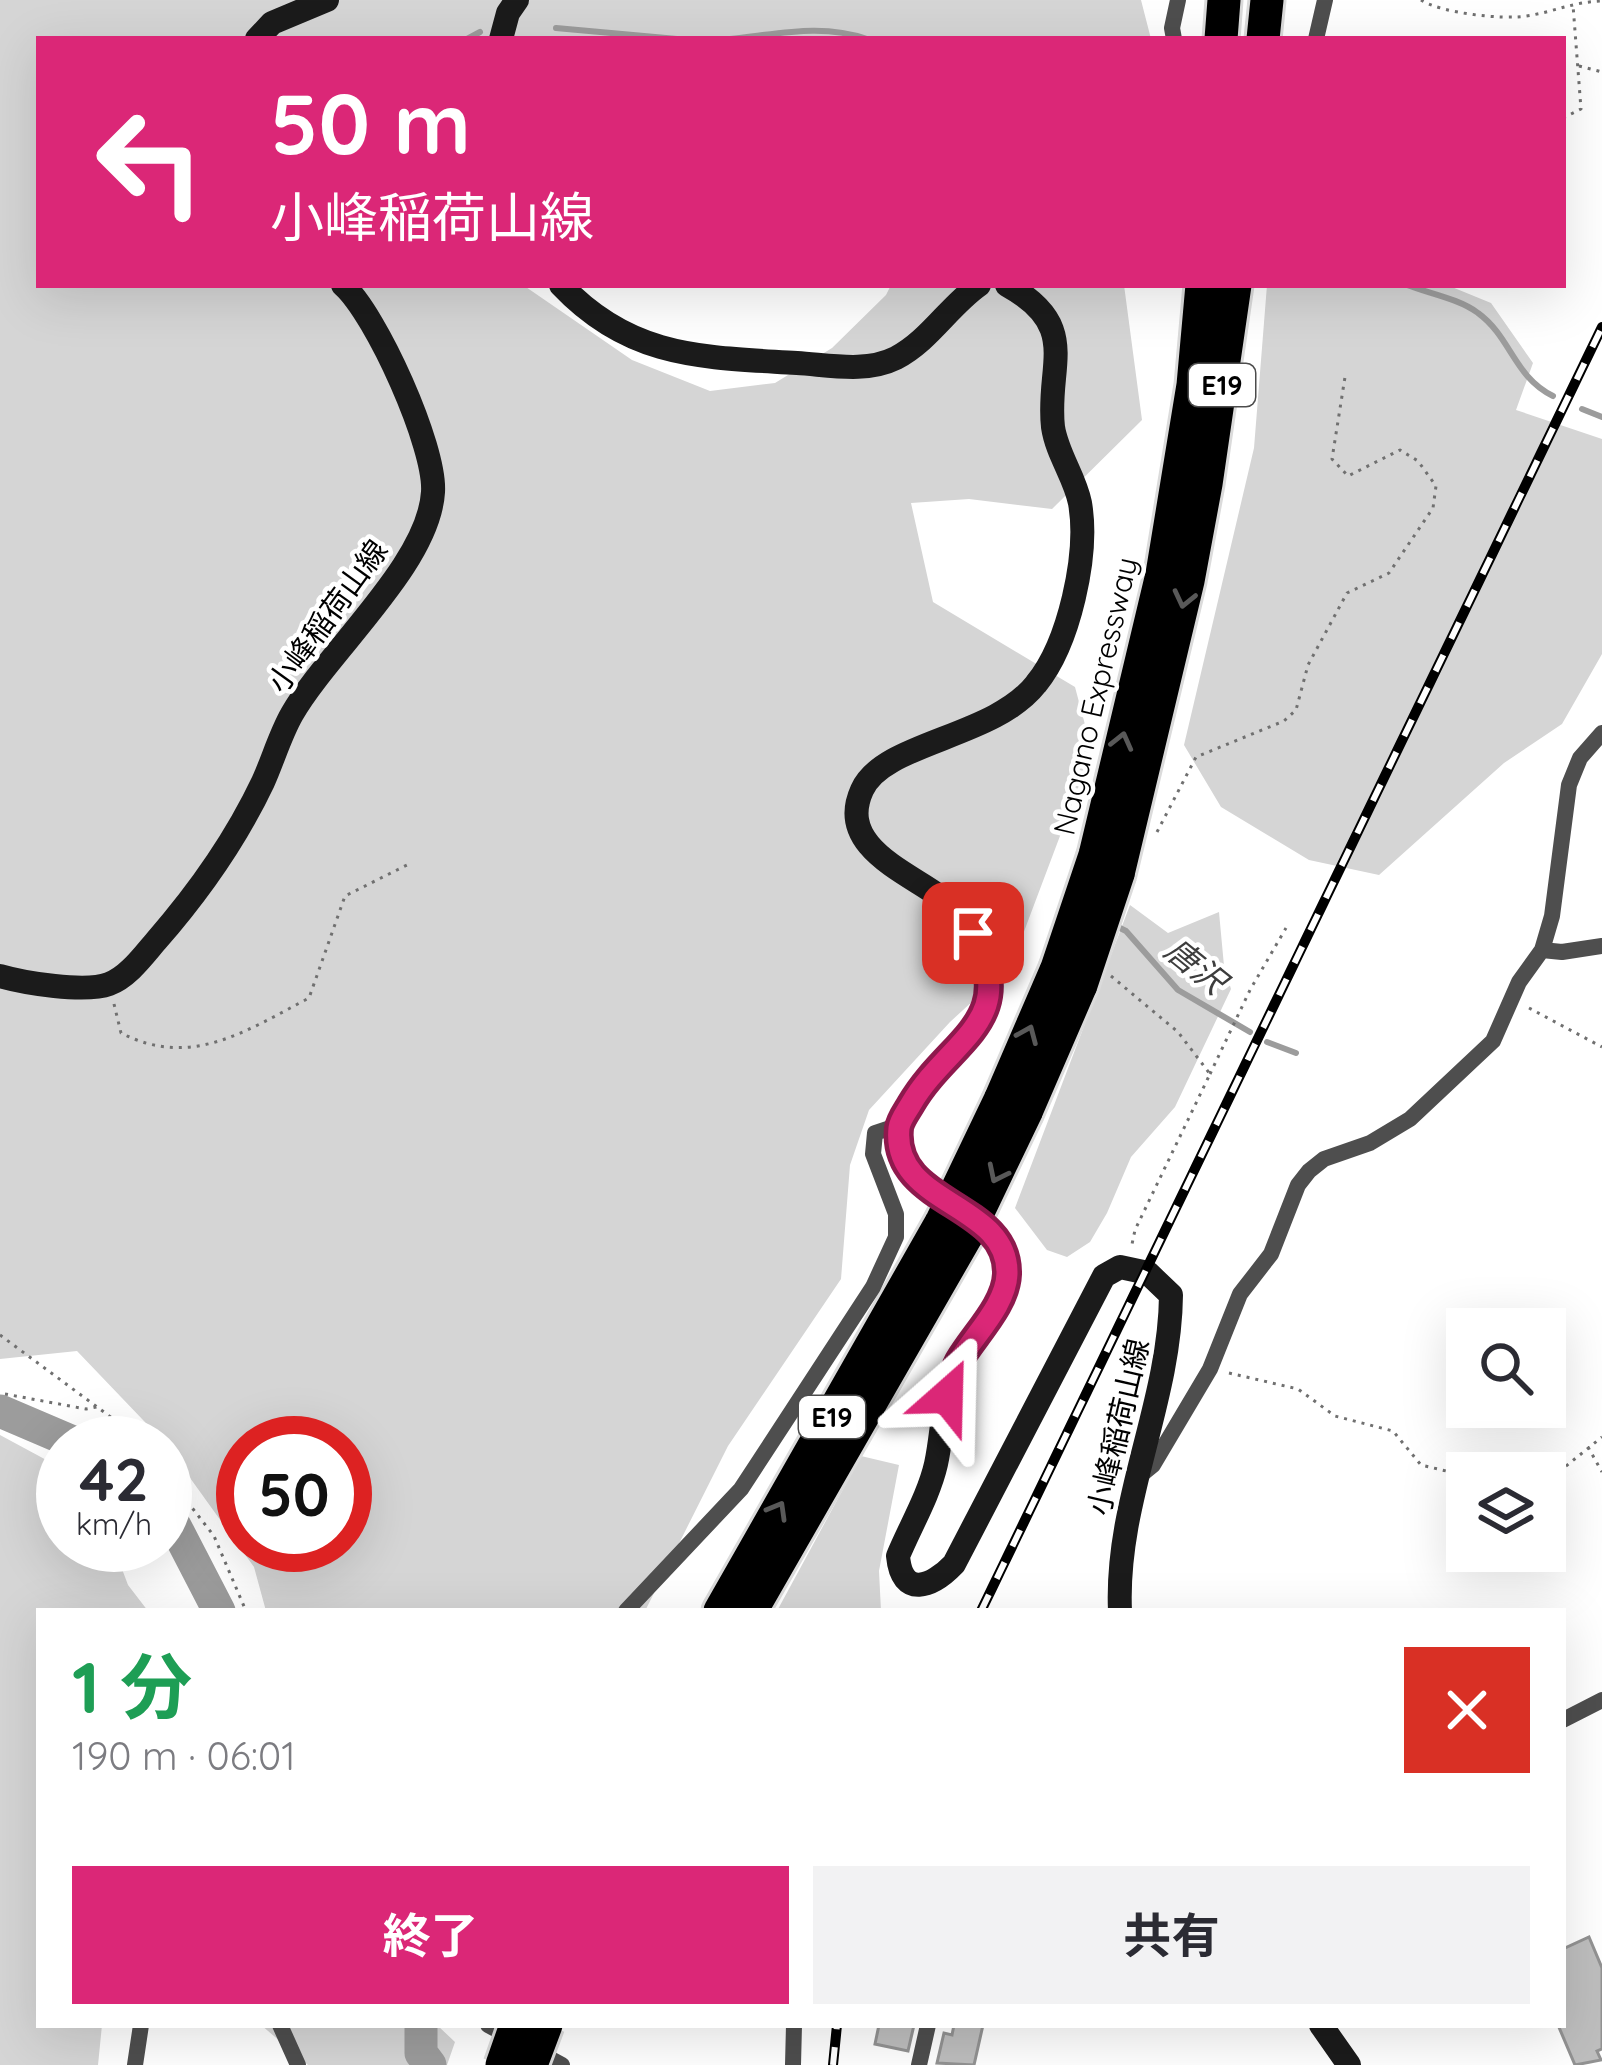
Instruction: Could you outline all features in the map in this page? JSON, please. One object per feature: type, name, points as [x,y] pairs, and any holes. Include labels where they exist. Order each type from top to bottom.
[{"type":"highway","name":"Nagano Expressway","points":[[1193,480],[1202,288]]},
{"type":"highway","name":"Nagano Expressway","points":[[753,1608],[1082,975],[1147,641],[1193,480],[1234,288]]},
{"type":"highway","name":"Nagano Expressway","points":[[722,1608],[954,1228]]},
{"type":"highway","points":[[502,2065],[515,2028]]},
{"type":"highway","points":[[532,2065],[545,2028]]},
{"type":"main road","points":[[260,36],[272,23],[327,0]]},
{"type":"main road","points":[[502,36],[517,0]]},
{"type":"main road","name":"小峰稲荷山線","points":[[110,984],[132,968],[178,916],[232,839],[292,714],[407,558],[426,523],[434,490],[417,423],[372,321],[346,288]]},
{"type":"main road","points":[[565,288],[609,324],[683,356],[863,368],[896,358],[919,342],[976,288]]},
{"type":"main road","points":[[899,1125],[917,1093],[977,1029],[991,982],[986,956],[952,906],[875,854],[858,812],[862,790],[876,771],[896,758],[1006,713],[1035,687],[1058,654],[1082,530],[1079,500],[1054,432],[1055,338],[1023,294],[1012,288]]},
{"type":"main road","points":[[0,976],[64,985],[110,984]]},
{"type":"main road","name":"小峰稲荷山線","points":[[899,1125],[909,1169],[921,1184],[987,1229],[1005,1258],[1007,1276],[1002,1294],[956,1366],[935,1469],[898,1556],[899,1570],[919,1586],[938,1580],[954,1564],[1104,1276],[1126,1268],[1148,1273],[1172,1295],[1171,1340],[1118,1570],[1120,1608]]},
{"type":"main road","points":[[1323,2028],[1349,2065]]},
{"type":"street","points":[[1173,36],[1178,0]]},
{"type":"street","points":[[1317,36],[1325,0]]},
{"type":"street","points":[[1136,1479],[1153,1465],[1210,1369],[1240,1294],[1271,1254],[1298,1185],[1309,1171],[1324,1159],[1370,1143],[1410,1119],[1483,1054],[1542,950],[1552,916],[1569,785],[1580,758],[1602,733]]},
{"type":"street","points":[[1542,950],[1602,946]]},
{"type":"street","points":[[629,1608],[741,1489],[873,1287],[896,1237],[896,1214],[874,1154],[875,1133],[899,1125]]},
{"type":"street","points":[[1566,1718],[1602,1700]]},
{"type":"street","points":[[135,2065],[141,2028]]},
{"type":"street","points":[[281,2028],[298,2065]]},
{"type":"street","points":[[494,2028],[562,2065]]},
{"type":"street","points":[[793,2065],[794,2028]]},
{"type":"street","points":[[919,2065],[927,2028]]},
{"type":"path","points":[[1421,0],[1470,13],[1523,17],[1572,1],[1602,1]]},
{"type":"path","points":[[1566,116],[1581,109],[1572,1]]},
{"type":"path","points":[[1577,66],[1602,72]]},
{"type":"path","points":[[1151,844],[1196,757],[1284,721],[1296,710],[1308,665],[1347,593],[1389,573],[1433,508],[1436,486],[1418,461],[1400,450],[1348,476],[1332,459],[1345,377]]},
{"type":"path","points":[[110,984],[121,1033],[149,1047],[194,1047],[232,1038],[309,998],[345,896],[410,864]]},
{"type":"path","points":[[1126,1268],[1135,1230],[1239,1013],[1286,928]]},
{"type":"path","points":[[1082,975],[1178,1032],[1210,1074]]},
{"type":"path","points":[[1512,999],[1602,1047]]},
{"type":"path","points":[[0,1335],[107,1416]]},
{"type":"path","points":[[1210,1369],[1298,1389],[1335,1416],[1393,1431],[1421,1465],[1446,1471]]},
{"type":"path","points":[[5,1394],[97,1407]]},
{"type":"path","points":[[1566,1466],[1602,1437]]},
{"type":"path","points":[[1588,1447],[1602,1472]]},
{"type":"path","points":[[192,1508],[214,1536],[245,1608]]},
{"type":"shaded area","points":[[0,0],[1141,0],[1150,36],[36,36],[36,288],[527,288],[632,360],[710,391],[775,383],[832,348],[890,288],[1124,288],[1142,420],[1052,509],[969,499],[911,503],[933,602],[1075,687],[1092,751],[1011,966],[950,1022],[869,1110],[850,1165],[841,1279],[728,1446],[647,1608],[265,1608],[255,1572],[372,1572],[372,1416],[216,1416],[216,1514],[192,1481],[192,1416],[139,1416],[77,1351],[0,1359]]},
{"type":"shaded area","points":[[1267,288],[1454,288],[1491,303],[1533,363],[1516,410],[1602,439],[1602,654],[1562,724],[1504,763],[1379,875],[1309,860],[1221,807],[1184,745],[1254,448]]},
{"type":"shaded area","points":[[1130,905],[1168,933],[1219,912],[1231,989],[1175,1107],[1131,1157],[1090,1242],[1067,1257],[1047,1250],[1015,1208]]},
{"type":"shaded area","points":[[0,1435],[36,1454],[36,1572],[123,1572],[146,1608],[36,1608],[36,2028],[102,2028],[98,2065],[0,2065]]},
{"type":"shaded area","points":[[861,1456],[899,1465],[879,1571],[881,1608],[779,1608]]},
{"type":"shaded area","points":[[265,2028],[440,2028],[455,2042],[447,2065],[308,2065]]},
{"type":"building","points":[[1589,1937],[1602,1968],[1602,2049],[1597,2051],[1601,2060],[1575,2065],[1559,2028],[1566,2028],[1566,1948]]},
{"type":"building","points":[[878,2028],[913,2028],[908,2051],[875,2044]]},
{"type":"building","points":[[953,2028],[982,2028],[974,2065],[937,2063],[944,2033],[952,2035]]},
{"type":"waterway","points":[[556,28],[644,36]]},
{"type":"waterway","points":[[756,36],[817,31],[857,36]]},
{"type":"waterway","points":[[473,36],[480,32]]},
{"type":"waterway","points":[[1416,288],[1478,313],[1529,378],[1553,396]]},
{"type":"waterway","points":[[1582,409],[1602,417]]},
{"type":"waterway","name":"唐沢","points":[[1118,927],[1178,990],[1250,1032]]},
{"type":"waterway","points":[[1267,1042],[1296,1053]]},
{"type":"waterway","points":[[0,1411],[36,1426]]},
{"type":"waterway","points":[[192,1559],[217,1608]]},
{"type":"waterway","points":[[421,2028],[421,2053],[430,2065]]},
{"type":"railway","points":[[982,1608],[1602,327]]},
{"type":"railway","points":[[833,2065],[837,2028]]},
{"type":"route","points":[[947,1396],[956,1366],[1002,1294],[1005,1258],[987,1229],[921,1184],[909,1169],[899,1125],[917,1093],[977,1029],[991,982],[986,956],[973,933]]}]
